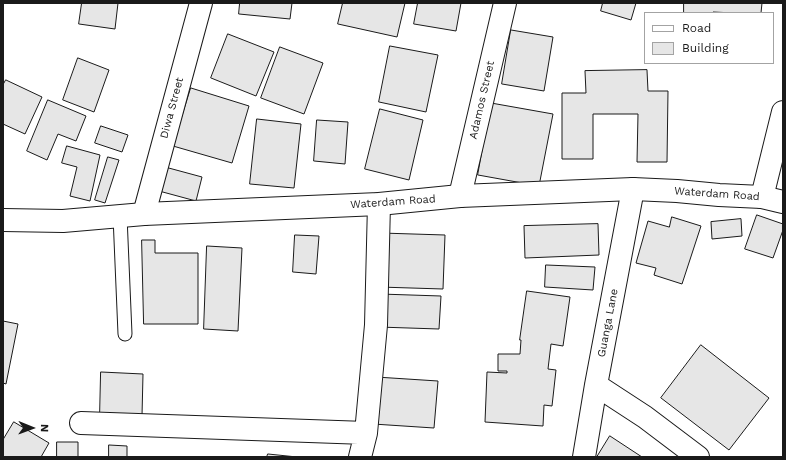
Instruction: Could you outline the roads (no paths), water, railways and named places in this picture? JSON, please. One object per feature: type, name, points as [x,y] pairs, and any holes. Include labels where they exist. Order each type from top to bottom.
[{"type":"street","name":"Diwa Street","points":[[144,214],[201,3]]},
{"type":"street","name":"Adamos Street","points":[[460,196],[505,3]]},
{"type":"street","points":[[762,196],[783,112]]},
{"type":"street","name":"Waterdam Road","points":[[3,220],[63,221],[144,214],[379,204],[460,196],[633,189],[718,195],[762,196],[783,202]]},
{"type":"street","name":"Guanga Lane","points":[[584,457],[633,189]]},
{"type":"street","points":[[360,457],[366,433],[376,325],[379,204]]},
{"type":"street","points":[[596,385],[644,417],[698,457]]},
{"type":"street","points":[[81,423],[366,433]]},
{"type":"lane","points":[[120,216],[125,334]]}]
